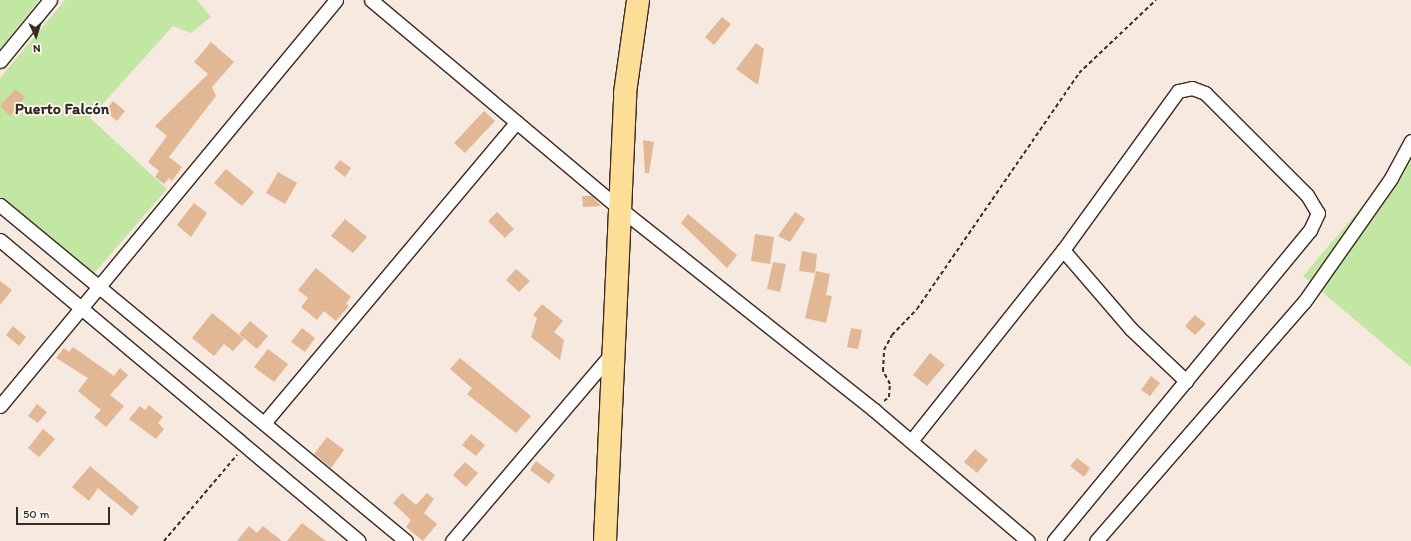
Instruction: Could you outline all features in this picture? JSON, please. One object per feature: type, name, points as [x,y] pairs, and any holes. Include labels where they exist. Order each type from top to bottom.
[{"type":"highway","points":[[605,541],[624,93],[638,0]]},
{"type":"street","points":[[0,61],[50,0]]},
{"type":"street","points":[[0,406],[336,0]]},
{"type":"street","points":[[371,0],[618,207],[874,410],[1028,541]]},
{"type":"street","points":[[911,441],[1063,250],[1178,92],[1192,88],[1205,93],[1307,195],[1318,213],[1310,230],[1054,541]]},
{"type":"street","points":[[264,423],[517,122]]},
{"type":"street","points":[[1096,541],[1304,302],[1391,178],[1411,141]]},
{"type":"street","points":[[0,205],[406,541]]},
{"type":"street","points":[[0,240],[246,444],[359,541]]},
{"type":"street","points":[[1063,250],[1131,329],[1186,381]]},
{"type":"street","points":[[452,541],[612,352]]},
{"type":"path","points":[[874,410],[889,397],[890,384],[883,371],[884,350],[892,335],[918,309],[1079,73],[1156,0]]},
{"type":"path","points":[[164,541],[246,444]]},
{"type":"green space","points":[[0,0],[39,0],[0,49]]},
{"type":"green space","points":[[65,0],[197,0],[211,17],[191,33],[173,26],[90,118],[167,189],[89,279],[0,204],[0,78]]},
{"type":"green space","points":[[1411,149],[1411,367],[1303,276]]},
{"type":"building","points":[[722,17],[731,24],[714,45],[705,37]]},
{"type":"building","points":[[211,42],[234,62],[212,87],[216,96],[169,157],[182,167],[172,181],[169,178],[164,184],[155,177],[159,171],[148,162],[167,136],[155,126],[208,74],[194,62]]},
{"type":"building","points":[[756,43],[764,49],[758,85],[736,69]]},
{"type":"building","points":[[15,89],[25,97],[10,116],[0,106]]},
{"type":"building","points":[[113,101],[125,111],[117,121],[105,111]]},
{"type":"building","points":[[484,111],[495,121],[465,153],[454,143]]},
{"type":"building","points":[[643,140],[654,142],[649,173],[645,173]]},
{"type":"building","points":[[340,160],[351,168],[345,177],[334,168]]},
{"type":"building","points":[[226,169],[254,192],[242,206],[214,183]]},
{"type":"building","points":[[278,172],[297,183],[285,204],[266,193]]},
{"type":"building","points":[[582,196],[592,196],[601,206],[583,207]]},
{"type":"building","points":[[194,203],[207,213],[191,237],[177,225]]},
{"type":"building","points":[[497,212],[514,229],[505,238],[488,221]]},
{"type":"building","points":[[795,212],[805,219],[790,242],[778,236]]},
{"type":"building","points":[[688,214],[737,255],[727,268],[681,223]]},
{"type":"building","points":[[345,219],[367,237],[353,253],[331,236]]},
{"type":"building","points":[[755,234],[774,237],[770,264],[751,261]]},
{"type":"building","points":[[802,251],[817,254],[815,273],[799,271]]},
{"type":"building","points":[[773,262],[786,264],[780,292],[767,289]]},
{"type":"building","points":[[316,268],[351,297],[346,303],[349,306],[336,321],[324,311],[317,320],[301,307],[308,298],[298,290]]},
{"type":"building","points":[[516,269],[530,281],[519,292],[506,280]]},
{"type":"building","points":[[816,271],[830,274],[826,295],[832,296],[826,323],[805,318]]},
{"type":"building","points":[[0,281],[12,290],[0,305]]},
{"type":"building","points":[[542,304],[563,321],[554,332],[564,340],[560,360],[531,337],[537,318],[533,315]]},
{"type":"building","points":[[212,313],[244,339],[233,351],[224,344],[214,356],[192,338]]},
{"type":"building","points":[[1195,315],[1206,324],[1195,335],[1185,326]]},
{"type":"building","points":[[250,321],[268,336],[257,349],[239,334]]},
{"type":"building","points":[[13,326],[26,337],[19,346],[6,335]]},
{"type":"building","points":[[302,328],[315,338],[305,352],[291,342]]},
{"type":"building","points":[[851,328],[862,330],[858,349],[847,347]]},
{"type":"building","points":[[73,347],[114,376],[120,368],[128,375],[110,395],[124,406],[106,427],[94,417],[101,410],[78,391],[88,378],[56,358],[64,348],[69,352]]},
{"type":"building","points":[[268,349],[288,364],[274,382],[254,367]]},
{"type":"building","points":[[930,353],[945,365],[927,386],[913,375]]},
{"type":"building","points":[[460,358],[531,416],[516,433],[467,394],[472,388],[450,369]]},
{"type":"building","points":[[1151,376],[1160,383],[1150,396],[1141,390]]},
{"type":"building","points":[[37,404],[47,412],[38,423],[28,416]]},
{"type":"building","points":[[149,405],[163,417],[158,423],[164,429],[156,439],[129,419],[140,406],[145,410]]},
{"type":"building","points":[[43,429],[55,439],[39,457],[28,448]]},
{"type":"building","points":[[471,434],[485,445],[476,456],[462,445]]},
{"type":"building","points":[[327,437],[344,450],[331,468],[314,454]]},
{"type":"building","points":[[975,449],[988,460],[977,473],[964,462]]},
{"type":"building","points":[[1077,458],[1090,468],[1084,477],[1070,466]]},
{"type":"building","points":[[536,461],[555,475],[549,484],[530,470]]},
{"type":"building","points":[[465,462],[478,473],[466,487],[453,475]]},
{"type":"building","points":[[90,466],[139,507],[132,516],[98,488],[89,501],[72,487]]},
{"type":"building","points":[[402,493],[416,505],[427,493],[434,499],[424,513],[437,524],[423,541],[406,527],[411,520],[393,503]]},
{"type":"building","points":[[302,523],[326,541],[287,541]]},
{"type":"building","points":[[249,526],[257,533],[263,526],[282,541],[237,541]]},
{"type":"district","name":"Puerto Falcón","points":[[62,109]]}]
